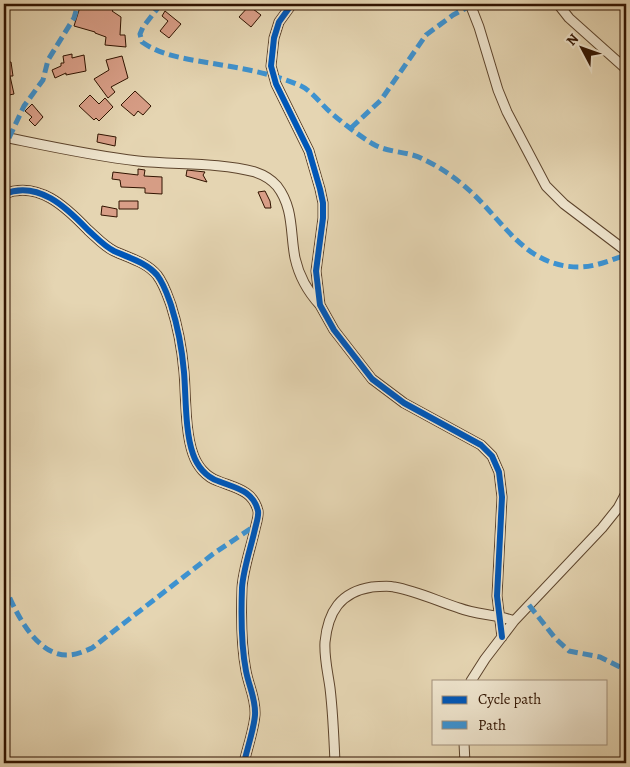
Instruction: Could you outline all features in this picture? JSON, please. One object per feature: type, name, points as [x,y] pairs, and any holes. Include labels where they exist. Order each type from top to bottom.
[{"type":"street","points":[[292,4],[280,22],[274,38],[271,66],[276,84],[309,152],[323,203],[323,218],[316,270],[320,305]]},
{"type":"street","points":[[470,4],[507,112],[546,186],[564,204],[626,252]]},
{"type":"street","points":[[558,4],[569,18],[626,68]]},
{"type":"street","points":[[4,137],[55,148],[137,161],[245,170],[263,175],[278,187],[287,202],[292,222],[295,258],[299,272],[334,330],[372,379],[404,403],[481,445],[492,456],[500,472],[502,497],[497,596],[502,637]]},
{"type":"street","points":[[4,194],[23,190],[34,191],[58,201],[104,244],[143,264],[156,273],[163,282],[182,342],[185,397],[193,454],[200,467],[208,476],[248,493],[254,500],[258,512],[242,586],[246,672],[254,698],[255,716],[244,763]]},
{"type":"street","points":[[472,680],[514,621],[602,528],[618,508],[626,493]]},
{"type":"street","points":[[335,763],[333,718],[326,663],[326,642],[332,614],[345,597],[352,592],[362,589],[392,586],[460,609],[500,616],[514,621]]},
{"type":"street","points":[[464,744],[466,763]]},
{"type":"building","points":[[81,4],[104,4],[108,7],[118,4],[112,11],[121,17],[120,35],[125,35],[126,47],[105,45],[106,37],[74,26]]},
{"type":"building","points":[[249,6],[261,15],[251,27],[239,17]]},
{"type":"building","points":[[165,11],[181,24],[169,38],[160,31],[168,21],[162,16]]},
{"type":"building","points":[[72,54],[72,58],[84,55],[86,71],[66,75],[66,73],[55,78],[52,70],[61,66],[61,63],[64,63],[63,56]]},
{"type":"building","points":[[122,56],[128,78],[111,87],[115,92],[108,98],[94,79],[109,70],[106,60]]},
{"type":"building","points":[[7,59],[7,62],[11,62],[13,76],[10,76],[14,94],[4,96],[4,60]]},
{"type":"building","points":[[135,91],[151,106],[143,115],[138,111],[134,116],[121,105]]},
{"type":"building","points":[[90,95],[99,104],[105,98],[113,107],[99,121],[96,118],[94,120],[79,106]]},
{"type":"building","points":[[32,104],[43,117],[35,126],[29,120],[32,117],[25,111]]},
{"type":"building","points":[[98,134],[116,137],[115,146],[97,142]]},
{"type":"building","points":[[138,169],[145,170],[144,176],[162,177],[162,194],[145,193],[145,188],[121,187],[120,180],[112,179],[113,172],[138,175]]},
{"type":"building","points":[[187,170],[205,172],[203,175],[207,182],[186,176]]},
{"type":"building","points":[[265,191],[271,208],[265,208],[258,192]]},
{"type":"building","points":[[119,201],[138,201],[138,209],[119,209]]},
{"type":"building","points":[[102,206],[117,209],[117,217],[101,215]]},
{"type":"marked path","points":[[9,138],[24,106],[43,80],[48,60],[74,18],[78,4]]},
{"type":"marked path","points":[[161,4],[143,27],[140,34],[142,42],[150,47],[192,60],[266,74],[303,87],[330,112],[373,144],[385,149],[417,156],[454,178],[483,203],[518,241],[545,260],[561,265],[585,267],[626,255]]},
{"type":"marked path","points":[[351,128],[381,100],[426,35],[453,15],[470,6]]},
{"type":"marked path","points":[[4,584],[20,618],[37,640],[57,654],[69,655],[80,653],[92,648],[213,554],[256,525]]},
{"type":"marked path","points":[[529,605],[555,638],[569,651],[600,657],[626,670]]},
{"type":"cycle path","points":[[292,4],[279,22],[274,38],[271,66],[276,84],[309,151],[323,203],[323,218],[316,271],[320,305],[334,330],[372,379],[404,403],[481,445],[492,456],[499,472],[502,497],[497,596],[502,637]]},
{"type":"cycle path","points":[[4,194],[28,190],[50,198],[61,205],[107,247],[143,264],[157,275],[165,289],[178,330],[184,372],[187,425],[190,445],[195,458],[202,471],[210,477],[248,494],[256,504],[258,515],[245,566],[242,588],[243,651],[255,709],[244,763]]}]
